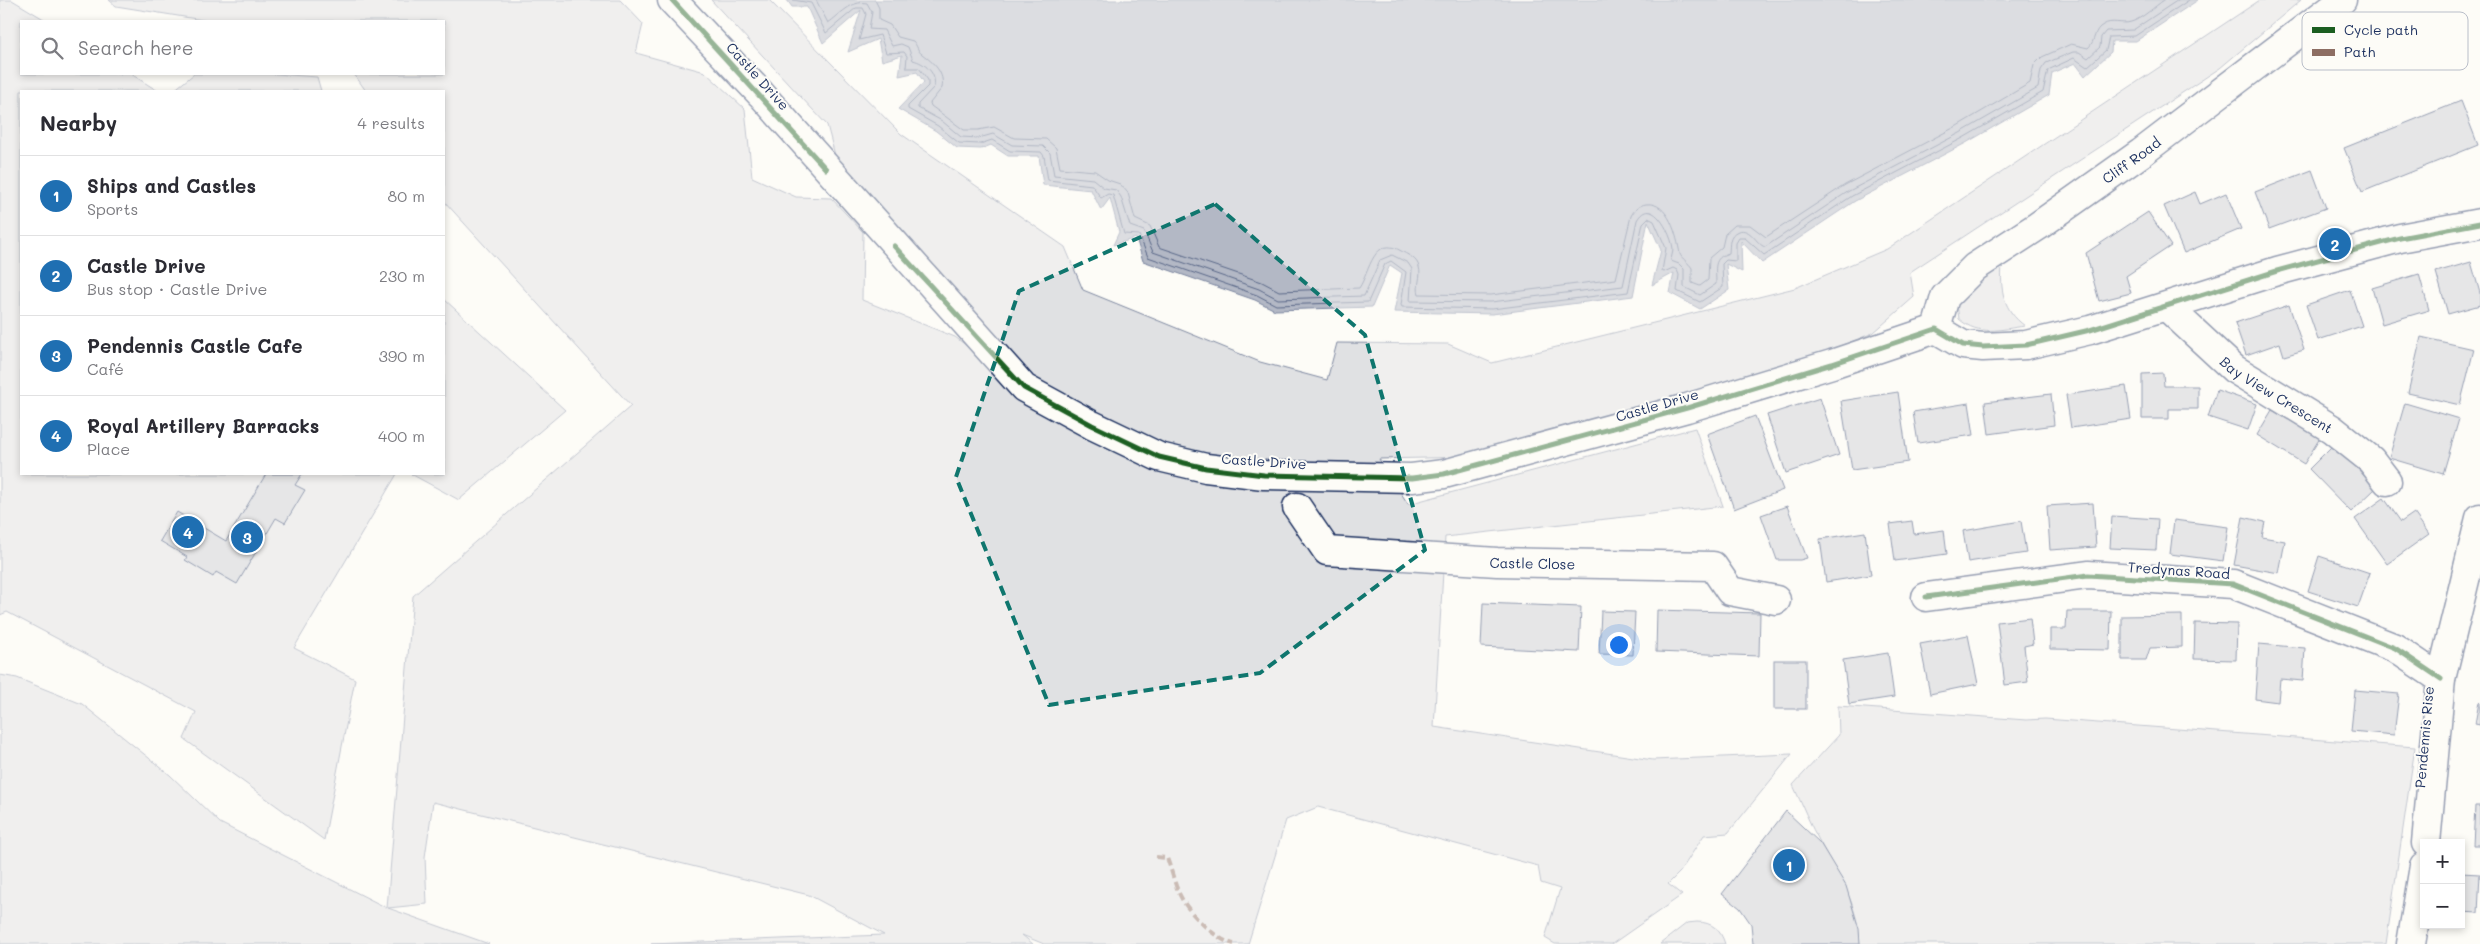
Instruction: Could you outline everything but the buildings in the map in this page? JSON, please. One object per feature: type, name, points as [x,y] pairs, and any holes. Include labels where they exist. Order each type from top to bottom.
[{"type":"street","name":"Castle Drive","points":[[672,0],[761,94],[1024,388],[1092,425],[1159,457],[1206,468],[1264,475],[1412,478],[1444,474],[1518,456],[1687,408],[1832,364],[1936,329]]},
{"type":"street","name":"Cliff Road","points":[[2326,12],[2342,0]]},
{"type":"street","name":"Cliff Road","points":[[1936,329],[1944,297],[1975,266],[2038,226],[2141,153],[2302,30]]},
{"type":"street","points":[[1936,329],[1962,345],[1983,347],[2026,345],[2090,330],[2286,268],[2400,238],[2480,222]]},
{"type":"street","name":"Bay View Crescent","points":[[2167,307],[2234,369],[2332,429],[2371,460],[2387,481]]},
{"type":"street","name":"Castle Close","points":[[1297,507],[1327,551],[1497,562],[1713,566],[1730,591],[1776,600]]},
{"type":"street","name":"Pendennis Rise","points":[[2426,839],[2441,679],[2480,518]]},
{"type":"street","name":"Tredynas Road","points":[[1926,597],[2088,575],[2233,584],[2395,648],[2441,679]]},
{"type":"street","points":[[2412,944],[2421,884]]},
{"type":"highlighted area","points":[[1215,204],[1365,335],[1425,550],[1260,673],[1049,705],[956,477],[1019,291]]},
{"type":"shaded area","points":[[0,0],[12,0],[45,20],[20,20],[20,75],[133,75],[156,90],[20,90],[20,475],[396,475],[294,648],[355,679],[324,840],[184,739],[196,712],[7,612],[0,615]]},
{"type":"shaded area","points":[[109,0],[620,0],[643,24],[636,53],[705,72],[745,109],[752,177],[796,197],[831,198],[863,232],[862,300],[955,337],[1021,386],[881,208],[836,159],[827,125],[711,0],[769,0],[901,134],[1065,247],[1083,290],[1260,362],[1327,380],[1337,343],[1448,344],[1492,363],[1795,288],[1887,249],[2260,0],[2301,0],[2220,68],[1910,272],[1914,297],[1873,333],[1825,352],[1518,456],[1379,459],[1408,504],[1695,428],[1723,506],[1445,537],[1434,727],[1653,760],[1792,754],[1728,833],[1704,835],[1680,872],[1668,884],[1682,895],[1612,944],[1555,944],[1545,938],[1560,889],[1541,883],[1538,866],[1318,807],[1286,820],[1248,944],[1044,944],[1022,935],[1033,944],[651,944],[884,935],[809,895],[433,802],[425,857],[427,904],[388,908],[489,944],[0,944],[0,675],[17,678],[82,704],[170,775],[220,823],[387,908],[413,596],[631,406],[445,202],[445,90],[365,90],[355,75],[445,75],[445,20],[203,20],[116,6]]},
{"type":"shaded area","points":[[193,75],[290,75],[317,77],[321,90],[174,90]]},
{"type":"shaded area","points":[[2002,265],[2002,283],[2005,299],[2012,313],[2025,326],[1999,330],[1982,330],[1967,325],[1959,319],[1957,304],[1976,282]]},
{"type":"shaded area","points":[[445,300],[565,410],[459,500],[413,475],[445,475]]},
{"type":"shaded area","points":[[1838,706],[2026,720],[2045,719],[2415,747],[2386,944],[1860,944],[1852,903],[1813,829],[1793,785],[1839,735]]},
{"type":"shaded area","points":[[1687,923],[1707,923],[1715,928],[1725,944],[1660,944]]},
{"type":"water","points":[[787,0],[2198,0],[2136,41],[2112,41],[2111,52],[2085,76],[2075,63],[2052,73],[2049,95],[1966,143],[1855,201],[1762,263],[1741,241],[1742,272],[1726,264],[1729,290],[1700,309],[1670,293],[1674,273],[1652,285],[1661,250],[1648,221],[1633,296],[1492,314],[1394,312],[1402,273],[1390,265],[1372,307],[1275,310],[1255,300],[1143,261],[1136,238],[1113,245],[1119,232],[1110,198],[1101,210],[1091,190],[1043,185],[1039,156],[1008,156],[991,145],[981,149],[957,148],[936,131],[898,109],[924,82],[917,72],[899,76],[902,55],[882,61],[878,39],[848,52],[861,10],[823,43],[807,7],[792,7]]},
{"type":"marked path","points":[[1156,857],[1167,858],[1175,884],[1191,912],[1220,938],[1234,944]]},
{"type":"cycle path","points":[[672,0],[826,169]]},
{"type":"cycle path","points":[[894,246],[1024,388],[1092,425],[1159,457],[1206,468],[1264,475],[1412,478],[1444,474],[1687,408],[1832,364],[1936,329],[1963,345],[1983,347],[2026,345],[2090,330],[2277,271],[2400,238],[2480,223]]},
{"type":"cycle path","points":[[1926,597],[2088,575],[2233,584],[2395,648],[2441,679]]},
{"type":"place","name":"Castle Drive","points":[[2335,244]]},
{"type":"place","name":"Royal Artillery Barracks","points":[[188,532]]},
{"type":"place","name":"Pendennis Castle Cafe","points":[[247,537]]},
{"type":"place","name":"Ships and Castles","points":[[1789,865]]}]
